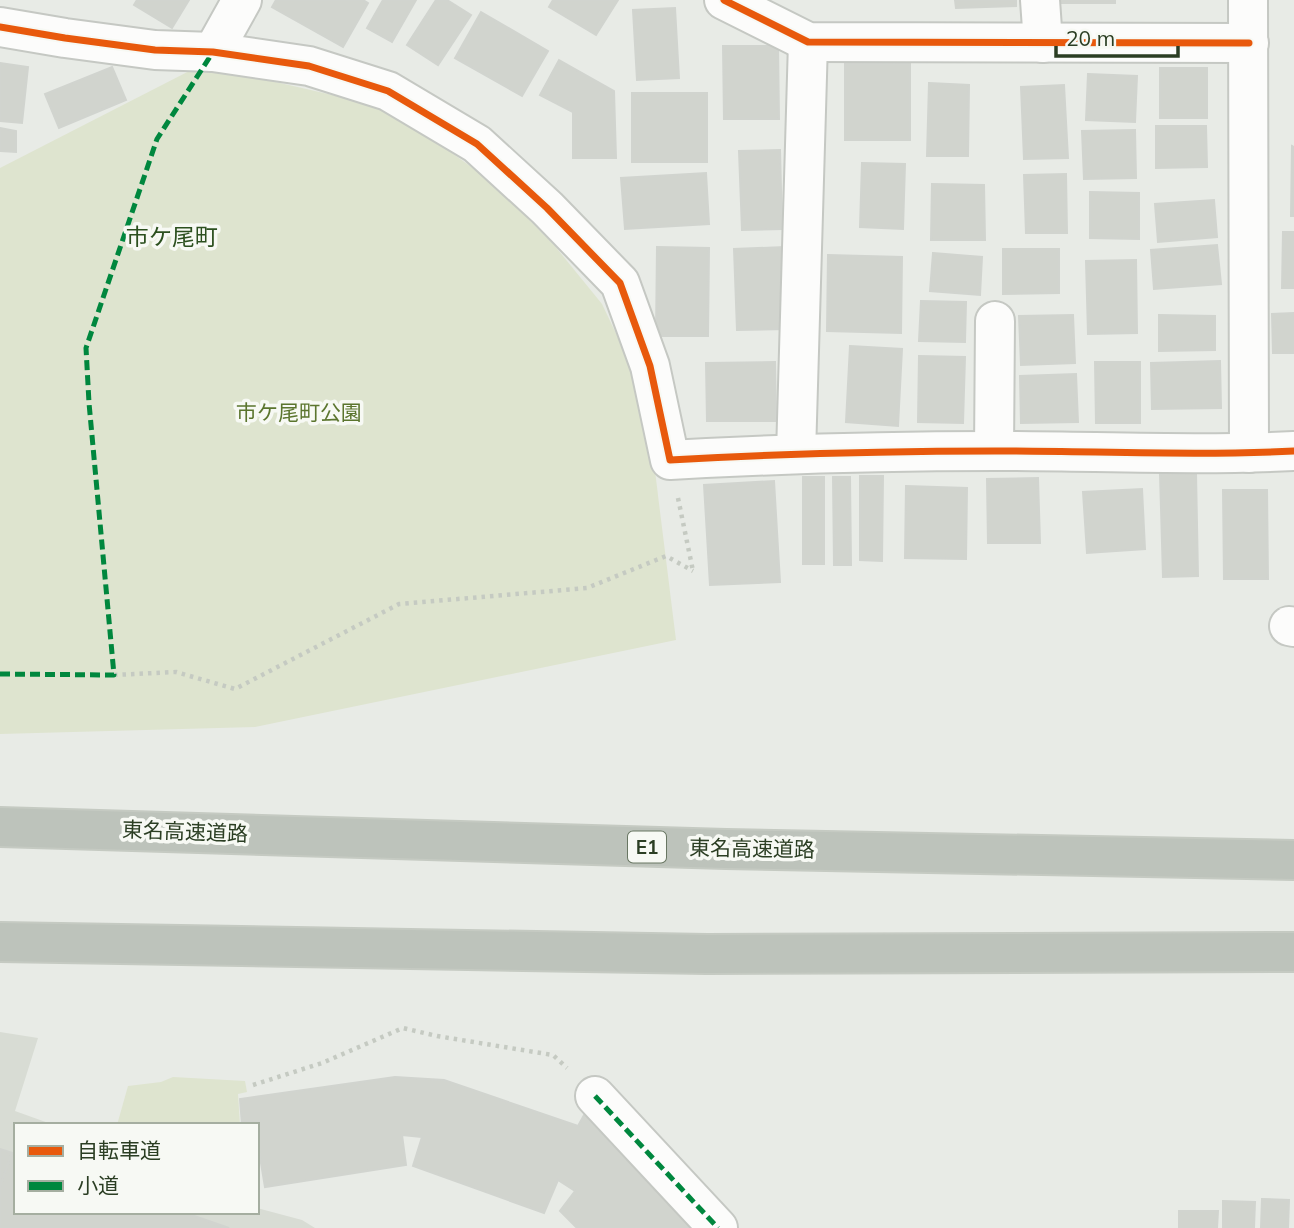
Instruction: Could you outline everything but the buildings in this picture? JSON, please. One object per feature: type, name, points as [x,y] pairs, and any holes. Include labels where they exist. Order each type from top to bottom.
[{"type":"highway","name":"東名高速道路","points":[[12,826],[726,849],[1294,860]]},
{"type":"highway","points":[[0,942],[708,954],[1294,952]]},
{"type":"street","points":[[213,52],[242,0]]},
{"type":"street","points":[[724,0],[808,42],[1249,43]]},
{"type":"street","points":[[1040,0],[1043,43]]},
{"type":"street","points":[[1248,0],[1249,453]]},
{"type":"street","points":[[0,27],[155,50],[213,52],[309,66],[388,91],[477,144],[547,208],[620,284],[650,366],[670,460],[796,454],[1294,451]]},
{"type":"street","points":[[796,454],[808,42]]},
{"type":"street","points":[[994,452],[995,321]]},
{"type":"street","points":[[595,1096],[718,1228]]},
{"type":"path","points":[[114,675],[176,672],[235,690],[398,604],[587,587],[666,556],[692,571],[670,460]]},
{"type":"path","points":[[253,1085],[322,1063],[403,1028],[553,1055],[595,1096]]},
{"type":"shaded area","points":[[0,1032],[38,1038],[15,1111],[48,1123],[14,1123],[14,1214],[259,1214],[259,1209],[302,1220],[315,1228],[0,1228]]},
{"type":"green space","name":"市ケ尾町公園","points":[[201,65],[389,108],[491,181],[554,245],[602,304],[642,388],[676,640],[255,727],[0,734],[0,168]]},
{"type":"green space","points":[[173,1077],[245,1081],[247,1092],[238,1094],[240,1123],[118,1123],[128,1086],[161,1082]]},
{"type":"marked path","points":[[0,674],[114,675],[86,348],[157,139],[213,52]]},
{"type":"marked path","points":[[595,1096],[718,1228]]},
{"type":"cycle path","points":[[724,0],[808,42],[1249,43]]},
{"type":"cycle path","points":[[0,27],[155,50],[213,52],[309,66],[388,91],[477,144],[547,208],[620,283],[650,366],[670,460],[914,452],[1294,451]]},
{"type":"district","name":"市ケ尾町","points":[[172,237]]}]
